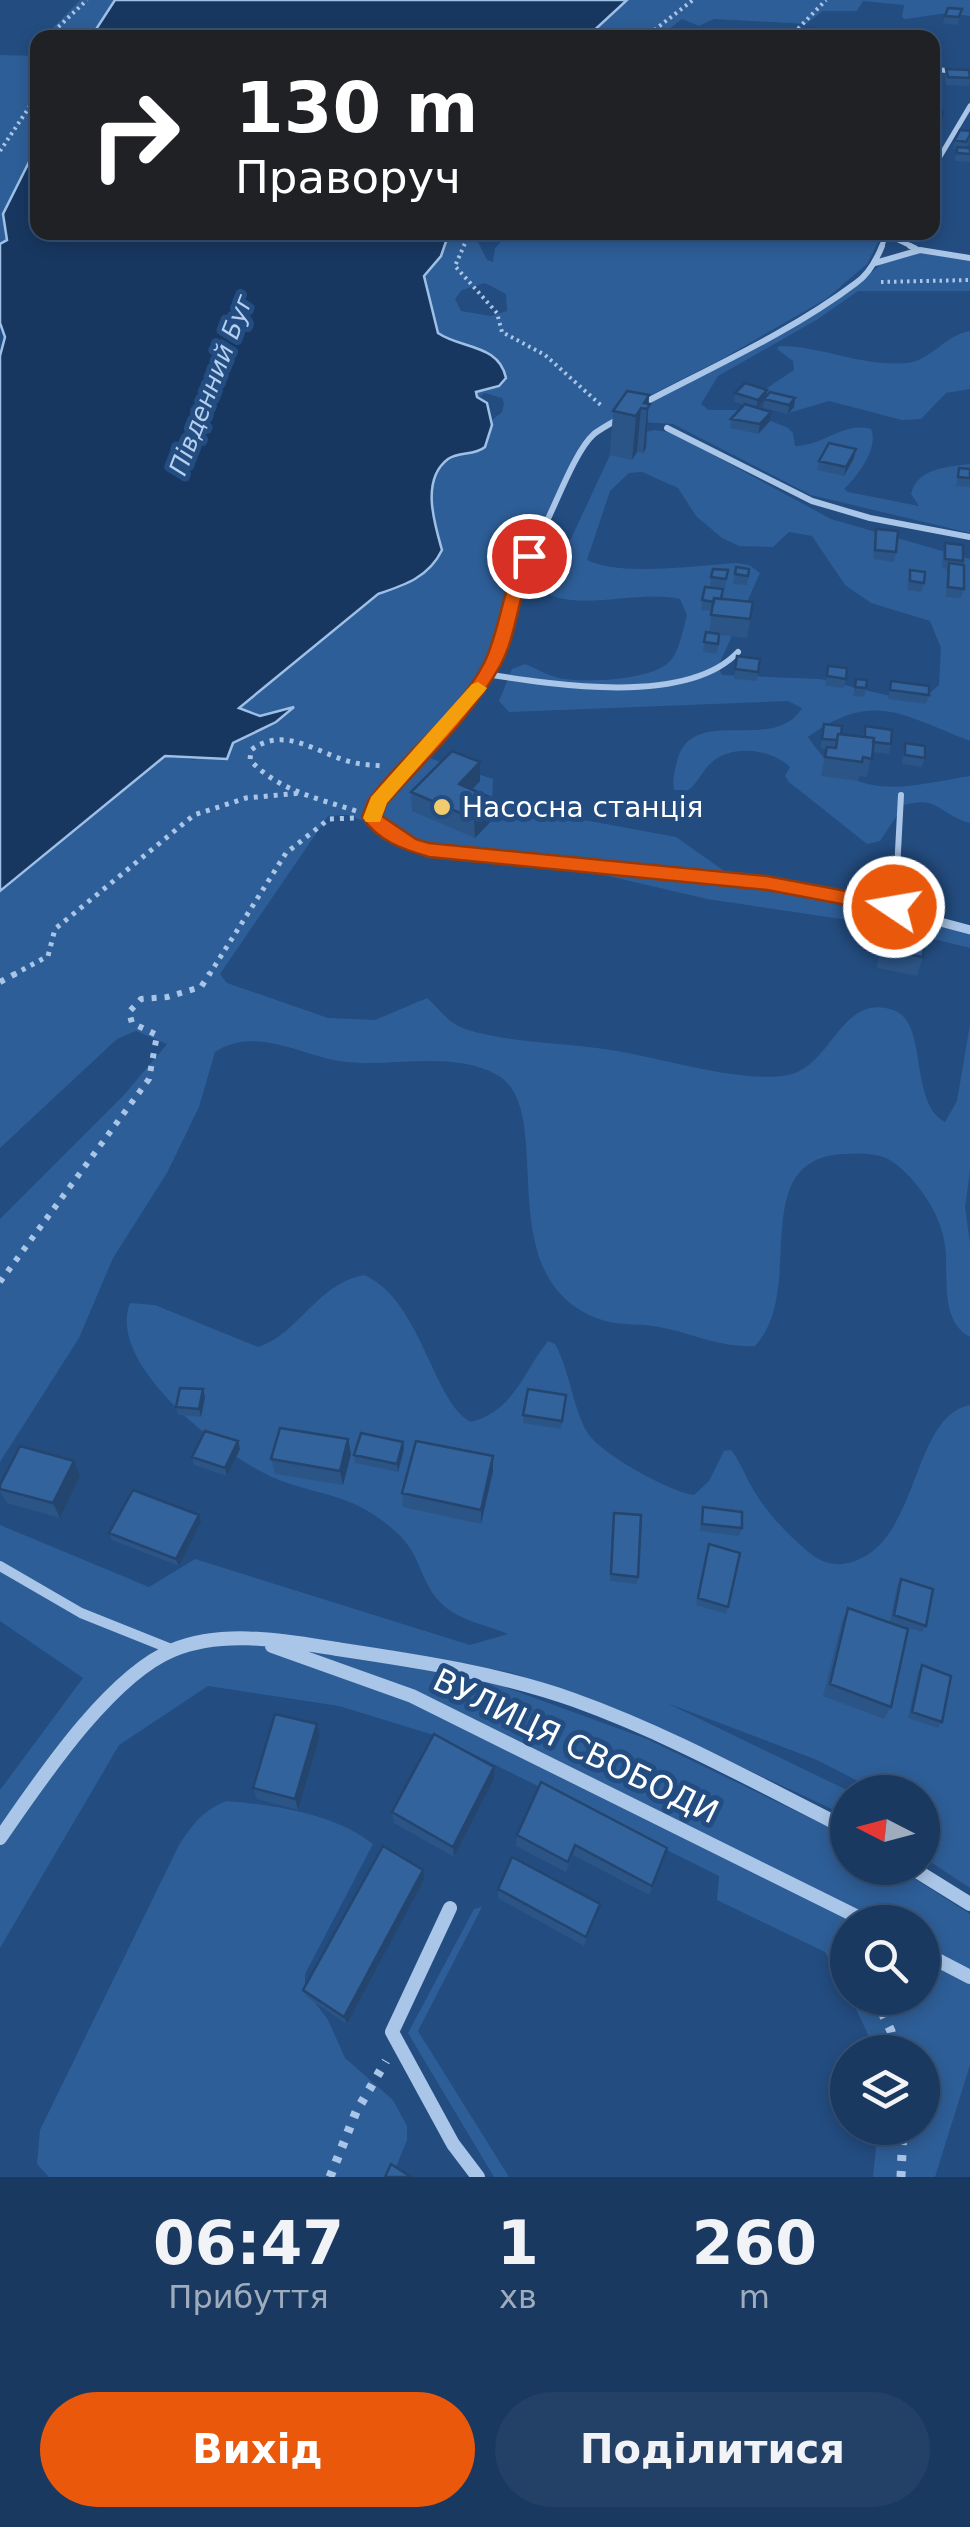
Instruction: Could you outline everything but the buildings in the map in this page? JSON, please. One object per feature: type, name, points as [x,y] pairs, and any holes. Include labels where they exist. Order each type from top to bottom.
[{"type":"street","points":[[940,70],[970,73]]},
{"type":"street","points":[[940,156],[970,106]]},
{"type":"street","points":[[883,240],[875,263],[858,282],[592,436],[541,541],[522,568],[500,648],[486,674],[459,712],[378,801],[372,817],[381,828],[429,850],[767,883],[894,907],[970,930]]},
{"type":"street","points":[[900,240],[920,250],[970,258]]},
{"type":"street","points":[[875,263],[920,250]]},
{"type":"street","points":[[668,428],[710,444],[810,500],[882,520],[970,537]]},
{"type":"street","name":"ВУЛИЦЯ СВОБОДИ","points":[[252,1638],[412,1696],[834,1905]]},
{"type":"street","name":"ВУЛИЦЯ СВОБОДИ","points":[[0,1838],[52,1764],[148,1662],[172,1649],[213,1640],[252,1638],[407,1660],[531,1686],[650,1733],[830,1820]]},
{"type":"street","points":[[939,1885],[970,1904]]},
{"type":"street","points":[[450,1908],[392,2032],[454,2144],[478,2177]]},
{"type":"street","points":[[940,1961],[970,1977]]},
{"type":"lane","points":[[486,674],[546,683],[656,683],[721,670],[738,652]]},
{"type":"lane","points":[[894,907],[900,795]]},
{"type":"lane","points":[[0,1566],[80,1612],[172,1649]]},
{"type":"path","points":[[55,30],[86,0]]},
{"type":"path","points":[[654,30],[692,0]]},
{"type":"path","points":[[797,30],[826,0]]},
{"type":"path","points":[[0,151],[30,106]]},
{"type":"path","points":[[466,240],[454,266],[497,314],[502,332],[545,355],[594,402],[614,413],[617,420]]},
{"type":"path","points":[[858,282],[970,280]]},
{"type":"path","points":[[372,817],[280,788],[250,760],[251,750],[266,740],[284,739],[356,763],[410,765]]},
{"type":"path","points":[[0,982],[48,956],[55,929],[194,815],[251,795],[301,793]]},
{"type":"path","points":[[0,1282],[149,1079],[157,1035],[132,1023],[129,1012],[141,999],[167,997],[201,986],[286,853],[312,830],[329,820],[372,817]]},
{"type":"path","points":[[330,2177],[356,2112],[398,2042]]},
{"type":"path","points":[[900,2177],[901,2145]]},
{"type":"shaded area","points":[[80,0],[115,0],[96,30],[51,30]]},
{"type":"shaded area","points":[[627,0],[970,0],[970,16],[948,13],[905,19],[904,5],[863,1],[857,11],[823,11],[806,24],[714,19],[699,26],[682,19],[668,30],[595,30]]},
{"type":"shaded area","points":[[0,55],[30,56],[30,160],[3,214],[7,240],[0,244]]},
{"type":"shaded area","points":[[448,240],[478,240],[487,260],[493,262],[495,248],[502,240],[879,240],[867,264],[826,299],[631,405],[588,437],[540,537],[521,560],[488,664],[370,814],[370,823],[347,815],[328,816],[220,974],[227,983],[328,1018],[375,1020],[427,998],[455,1024],[468,1030],[611,1050],[752,1076],[792,1074],[818,1057],[861,1011],[876,1007],[893,1010],[904,1017],[911,1029],[926,1098],[945,1122],[957,1101],[970,1024],[970,1171],[965,1207],[970,1243],[970,1337],[960,1330],[950,1309],[945,1245],[933,1210],[911,1178],[882,1156],[841,1154],[812,1162],[795,1180],[786,1204],[777,1294],[770,1322],[755,1346],[730,1345],[659,1327],[606,1321],[564,1298],[544,1268],[533,1233],[523,1122],[515,1094],[497,1075],[479,1067],[440,1061],[339,1061],[277,1044],[245,1041],[215,1052],[199,1107],[167,1173],[113,1258],[79,1338],[0,1462],[0,1219],[124,1095],[167,1044],[136,1031],[117,1039],[0,1148],[0,891],[165,756],[195,760],[292,709],[260,716],[238,708],[378,594],[423,574],[442,550],[432,503],[434,479],[448,459],[490,436],[492,420],[502,412],[504,404],[502,398],[485,393],[478,398],[476,391],[506,373],[490,354],[438,334],[424,276]],"holes":[[[485,283],[506,294],[507,311],[491,316],[461,311],[455,299],[462,290]]]},
{"type":"shaded area","points":[[917,252],[970,260],[970,291],[858,291],[818,319],[718,376],[701,404],[709,410],[744,410],[788,428],[795,446],[852,428],[871,429],[870,453],[844,489],[848,492],[919,506],[911,494],[926,474],[970,464],[970,533],[811,495],[673,424],[625,421],[638,409],[853,289],[881,264]]},
{"type":"shaded area","points":[[970,331],[970,389],[946,393],[921,419],[902,420],[829,401],[785,414],[767,401],[764,390],[794,370],[793,361],[777,349],[779,346],[874,362],[907,363]]},
{"type":"shaded area","points":[[654,430],[668,432],[831,519],[970,559],[970,741],[906,716],[870,711],[851,714],[808,737],[825,759],[861,782],[901,786],[970,776],[970,823],[925,802],[904,805],[880,841],[867,844],[789,782],[785,776],[790,767],[761,752],[726,754],[708,766],[687,791],[674,790],[678,758],[687,743],[700,734],[773,728],[790,721],[802,708],[788,701],[509,712],[499,701],[512,669],[525,664],[555,677],[598,680],[649,672],[662,667],[674,655],[687,615],[680,599],[580,601],[550,595],[548,588],[610,455],[634,435]],"holes":[[[642,472],[678,488],[696,516],[722,538],[739,546],[773,547],[789,532],[812,536],[845,585],[871,603],[930,621],[941,648],[939,685],[931,692],[898,698],[820,679],[722,675],[718,667],[760,573],[737,563],[639,569],[587,560],[610,491],[629,473]]]},
{"type":"shaded area","points":[[426,757],[493,779],[492,803],[676,837],[730,875],[448,848],[407,838],[391,827],[381,809]]},
{"type":"shaded area","points":[[570,867],[806,892],[868,904],[970,935],[970,948],[868,923],[707,899]]},
{"type":"shaded area","points":[[364,1275],[383,1287],[399,1305],[446,1394],[471,1422],[498,1409],[508,1399],[548,1341],[555,1344],[560,1354],[587,1432],[605,1450],[653,1479],[694,1495],[709,1481],[724,1451],[731,1450],[777,1522],[811,1554],[828,1563],[855,1561],[876,1548],[905,1504],[937,1431],[951,1414],[970,1405],[970,1888],[940,1868],[940,1775],[846,1775],[817,1760],[667,1703],[830,1782],[830,1808],[622,1711],[491,1669],[507,1688],[647,1739],[830,1828],[830,1885],[925,1885],[970,1914],[970,2065],[935,2177],[873,2177],[876,2145],[940,2145],[940,2035],[868,2035],[859,2015],[940,2015],[940,1905],[830,1905],[830,1961],[825,1952],[717,1900],[719,1876],[437,1736],[339,1706],[208,1686],[119,1745],[0,1948],[0,1790],[83,1678],[0,1621],[0,1525],[149,1587],[195,1559],[470,1645],[508,1634],[463,1618],[440,1602],[406,1542],[377,1517],[345,1500],[264,1473],[195,1425],[150,1377],[134,1352],[127,1327],[130,1303],[155,1305],[258,1347],[285,1332],[347,1280]]},
{"type":"shaded area","points":[[227,1801],[284,1808],[322,1818],[373,1844],[305,1974],[305,1989],[328,2020],[345,2058],[393,2100],[407,2126],[407,2140],[392,2177],[49,2177],[37,2164],[40,2130],[179,1845],[199,1818]]},
{"type":"shaded area","points":[[482,1907],[418,2031],[509,2177],[494,2177],[408,2033],[474,1909]]},
{"type":"water","points":[[115,0],[627,0],[595,30],[96,30]]},
{"type":"water","name":"Південний Буг","points":[[30,160],[30,240],[447,240],[441,256],[424,276],[438,333],[487,353],[496,359],[506,378],[499,386],[476,392],[487,403],[492,425],[485,447],[448,459],[434,479],[432,503],[442,550],[437,559],[415,579],[378,594],[239,708],[260,716],[294,707],[276,722],[233,743],[227,759],[165,756],[0,891],[0,356],[5,337],[0,323],[0,244],[7,240],[3,214]]},
{"type":"slow traffic","points":[[373,818],[378,801],[478,688]]},
{"type":"place","name":"Насосна станція","points":[[442,807]]},
{"type":"route","points":[[529,556],[522,568],[500,648],[482,683],[378,801],[372,817],[381,828],[429,850],[767,883],[894,907]]}]
